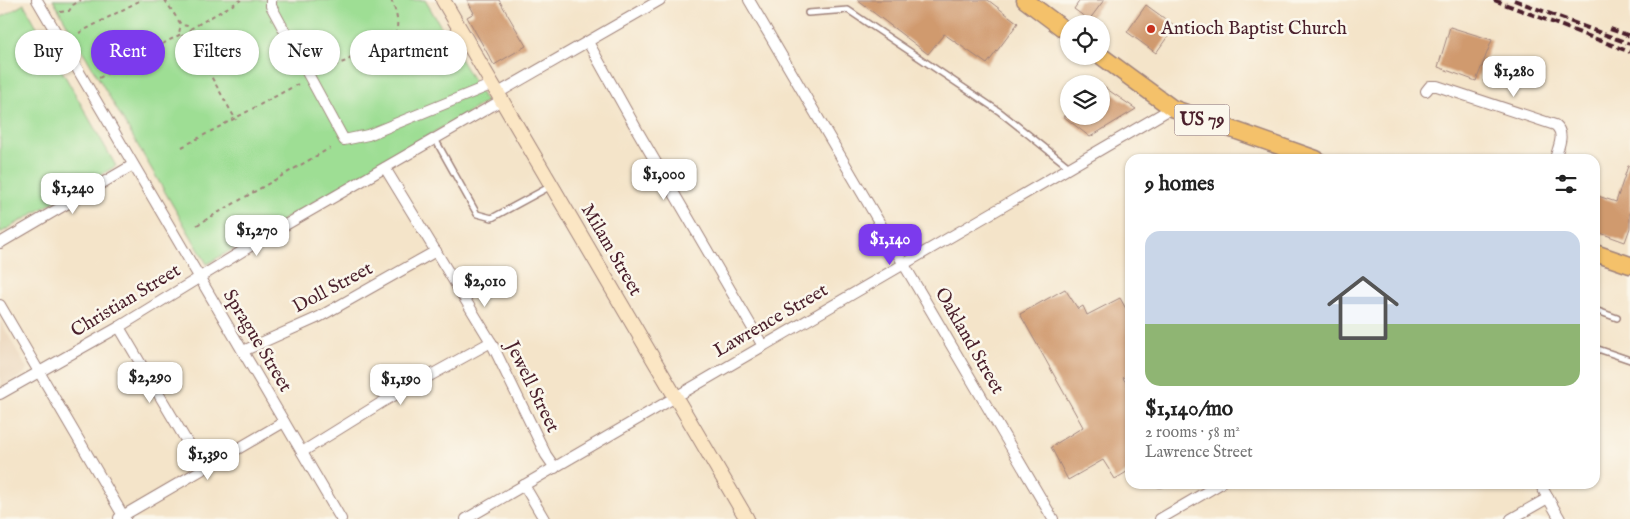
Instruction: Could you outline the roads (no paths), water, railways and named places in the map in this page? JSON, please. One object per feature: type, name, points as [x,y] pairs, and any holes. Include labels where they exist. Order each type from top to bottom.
[{"type":"main road","points":[[1025,0],[1060,25]]},
{"type":"main road","name":"US 79","points":[[1110,63],[1172,108],[1302,154]]},
{"type":"main road","points":[[1600,255],[1630,265]]},
{"type":"street","name":"Sprague Street","points":[[37,0],[341,519]]},
{"type":"street","points":[[271,0],[271,6],[344,140],[498,92],[660,0]]},
{"type":"street","name":"Milam Street","points":[[443,0],[747,519]]},
{"type":"street","name":"Oakland Street","points":[[749,0],[1053,519]]},
{"type":"street","points":[[588,42],[763,346]]},
{"type":"street","points":[[1426,91],[1430,86],[1437,86],[1555,125],[1560,129],[1562,136],[1557,154]]},
{"type":"street","name":"Christian Street","points":[[0,394],[119,327],[385,168],[434,138],[498,92]]},
{"type":"street","name":"Lawrence Street","points":[[466,519],[1172,108]]},
{"type":"street","points":[[0,243],[133,165]]},
{"type":"street","name":"Jewell Street","points":[[385,168],[491,342],[554,468]]},
{"type":"street","name":"Doll Street","points":[[243,351],[319,317],[436,251]]},
{"type":"street","points":[[0,305],[122,518],[284,422]]},
{"type":"street","points":[[119,327],[203,469]]},
{"type":"street","points":[[302,452],[384,401],[491,342]]},
{"type":"street","points":[[524,486],[544,519]]},
{"type":"street","points":[[1160,519],[1209,489]]},
{"type":"street","points":[[1543,489],[1560,519]]},
{"type":"street","points":[[1511,519],[1548,498]]},
{"type":"lane","points":[[808,13],[848,10],[1000,112],[1070,168]]},
{"type":"lane","points":[[434,138],[477,214],[492,218],[552,185]]},
{"type":"lane","points":[[1600,312],[1617,318]]},
{"type":"lane","points":[[1600,350],[1630,360]]},
{"type":"railway","points":[[1494,0],[1630,52]]},
{"type":"railway","points":[[1514,0],[1630,44]]},
{"type":"railway","points":[[1610,29],[1630,36]]},
{"type":"place","name":"Antioch Baptist Church","points":[[1151,29]]}]
